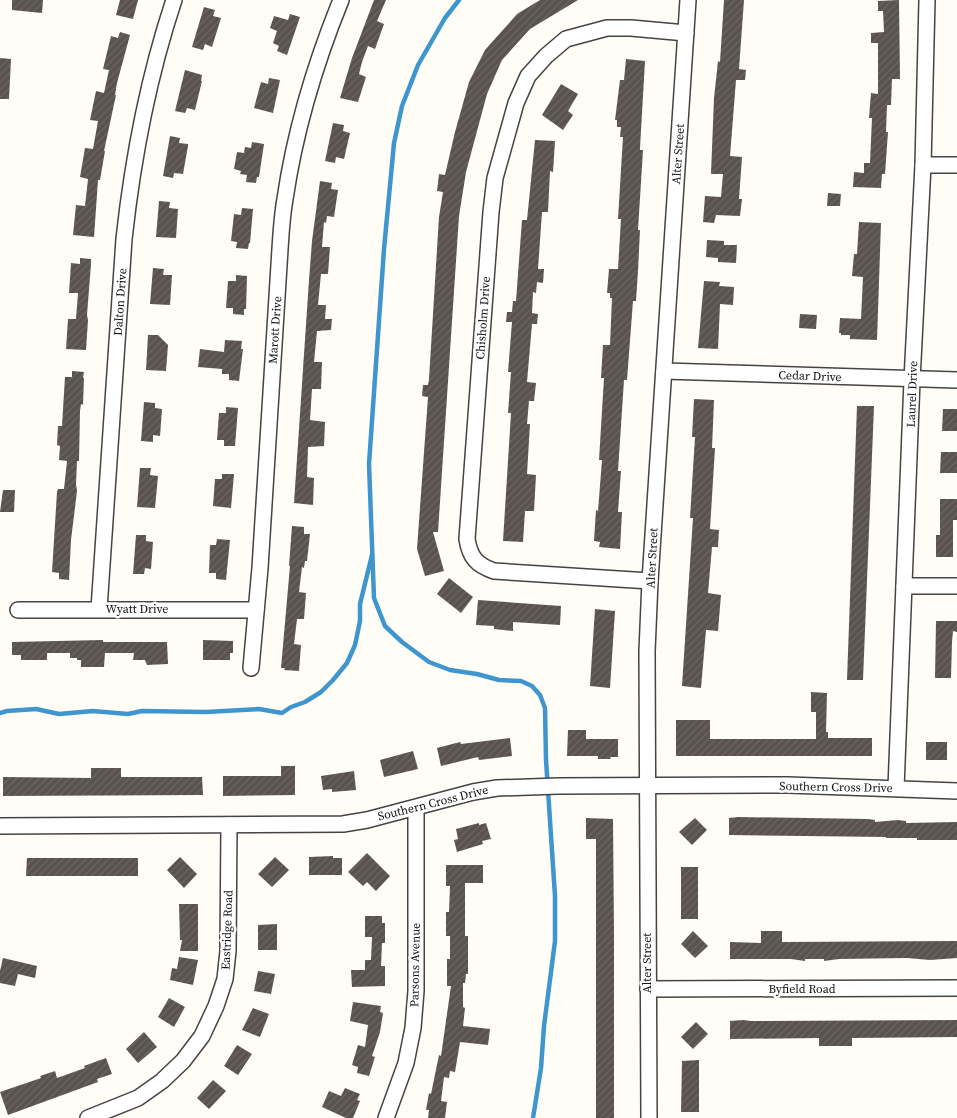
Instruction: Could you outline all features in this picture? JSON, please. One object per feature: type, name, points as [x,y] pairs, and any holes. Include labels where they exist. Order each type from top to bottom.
[{"type":"street","name":"Dalton Drive","points":[[98,609],[123,248],[130,186],[148,90],[160,42],[174,0]]},
{"type":"street","name":"Marott Drive","points":[[252,668],[284,201],[292,157],[306,103],[327,34],[341,0]]},
{"type":"street","name":"Alter Street","points":[[649,1118],[646,786],[647,651],[688,0]]},
{"type":"street","name":"Laurel Drive","points":[[896,788],[912,380],[923,165],[927,0]]},
{"type":"street","name":"Chisholm Drive","points":[[650,581],[494,571],[483,567],[474,559],[469,550],[467,539],[490,212],[495,178],[516,103],[528,76],[546,56],[566,39],[607,28],[631,28],[686,33]]},
{"type":"street","points":[[923,165],[957,165]]},
{"type":"street","name":"Cedar Drive","points":[[664,371],[957,380]]},
{"type":"street","points":[[904,586],[957,586]]},
{"type":"street","name":"Wyatt Drive","points":[[18,610],[256,610]]},
{"type":"street","name":"Southern Cross Drive","points":[[0,826],[343,824],[416,808],[473,792],[498,788],[525,787],[788,785],[957,791]]},
{"type":"street","name":"Parsons Avenue","points":[[386,1118],[406,1063],[413,1028],[416,991],[416,808]]},
{"type":"street","name":"Eastridge Road","points":[[88,1118],[138,1098],[162,1081],[182,1061],[206,1028],[225,979],[228,951],[229,825]]},
{"type":"street","name":"Byfield Road","points":[[648,989],[957,988]]},
{"type":"building","points":[[12,0],[43,0],[42,13],[12,10]]},
{"type":"building","points":[[120,0],[138,0],[133,19],[116,15]]},
{"type":"building","points":[[374,0],[386,0],[377,21],[384,24],[375,49],[368,46],[362,62],[359,74],[366,77],[358,102],[340,98],[352,58]]},
{"type":"building","points":[[540,0],[578,0],[530,29],[502,60],[487,94],[466,172],[459,216],[438,532],[433,532],[444,571],[425,576],[417,549],[428,397],[422,396],[423,385],[428,385],[429,379],[439,217],[443,192],[437,191],[439,174],[445,175],[469,82],[485,50],[517,14]]},
{"type":"building","points":[[724,0],[744,0],[739,69],[746,70],[745,80],[736,80],[730,156],[742,157],[739,199],[742,199],[740,216],[716,215],[714,223],[703,222],[705,196],[721,197],[723,174],[711,174],[714,98],[718,61],[720,62]]},
{"type":"building","points":[[899,0],[900,79],[892,79],[891,105],[887,105],[886,132],[888,132],[885,174],[882,174],[881,188],[853,187],[854,172],[864,173],[864,163],[870,163],[872,118],[869,118],[871,93],[878,94],[878,43],[871,43],[871,33],[884,32],[883,11],[878,11],[878,1]]},
{"type":"building","points":[[204,7],[215,10],[213,16],[221,18],[212,47],[205,44],[203,50],[192,47]]},
{"type":"building","points":[[290,14],[300,17],[287,55],[277,51],[279,46],[273,43],[277,31],[270,28],[274,16],[288,20]]},
{"type":"building","points":[[120,32],[130,35],[117,83],[100,180],[98,180],[94,237],[73,235],[76,205],[85,206],[88,179],[80,177],[85,148],[93,149],[98,121],[90,120],[96,91],[104,93],[109,70],[103,69],[111,36],[118,38]]},
{"type":"building","points":[[0,58],[11,59],[9,99],[0,99]]},
{"type":"building","points":[[626,59],[645,61],[640,148],[640,150],[643,150],[638,230],[640,230],[638,271],[636,301],[633,301],[627,380],[624,380],[618,471],[621,471],[618,512],[622,512],[620,549],[599,547],[600,542],[594,541],[602,460],[599,460],[604,378],[601,378],[603,345],[610,345],[612,298],[610,298],[610,293],[607,293],[609,269],[618,269],[621,219],[618,219],[623,137],[620,137],[621,127],[617,127],[617,120],[615,120],[620,80],[624,80]]},
{"type":"building","points":[[185,70],[202,75],[202,81],[195,110],[187,108],[185,113],[175,111]]},
{"type":"building","points":[[269,78],[280,80],[273,113],[254,108],[261,82],[268,84]]},
{"type":"building","points":[[561,84],[578,94],[568,111],[573,115],[563,130],[542,115]]},
{"type":"building","points":[[333,123],[344,125],[343,131],[350,133],[344,159],[336,157],[335,163],[325,161]]},
{"type":"building","points":[[170,136],[180,138],[179,143],[188,144],[183,174],[174,173],[173,178],[163,176]]},
{"type":"building","points":[[535,140],[555,141],[553,172],[550,171],[548,212],[542,212],[538,269],[544,269],[543,283],[537,282],[536,293],[533,292],[532,313],[538,314],[537,324],[532,324],[527,382],[536,383],[534,401],[529,401],[527,424],[530,424],[527,474],[536,475],[534,511],[525,511],[523,542],[503,541],[511,413],[508,413],[511,372],[508,372],[512,322],[506,322],[507,312],[512,312],[513,301],[516,301],[522,220],[527,220]]},
{"type":"building","points":[[252,142],[264,144],[259,177],[257,177],[256,183],[246,182],[247,175],[240,174],[241,171],[234,169],[237,152],[244,153],[245,147],[251,148]]},
{"type":"building","points":[[320,181],[332,183],[331,189],[338,190],[334,217],[327,216],[326,223],[324,222],[322,247],[330,247],[328,274],[321,274],[318,305],[326,305],[325,319],[332,319],[331,330],[317,331],[314,362],[322,362],[321,389],[312,389],[310,420],[325,422],[324,446],[308,447],[307,477],[314,478],[313,505],[294,503],[312,241]]},
{"type":"building","points":[[828,193],[841,194],[840,206],[827,206]]},
{"type":"building","points":[[159,201],[170,202],[169,208],[178,209],[176,238],[156,237]]},
{"type":"building","points":[[242,208],[253,209],[248,249],[236,248],[237,242],[231,241],[234,214],[241,215]]},
{"type":"building","points":[[859,222],[881,223],[877,340],[850,339],[850,335],[841,335],[839,333],[840,318],[861,319],[863,277],[852,276],[854,254],[857,254]]},
{"type":"building","points":[[707,240],[724,241],[724,245],[737,245],[736,263],[718,262],[718,258],[706,257]]},
{"type":"building","points":[[80,258],[91,259],[86,350],[66,349],[68,319],[76,319],[78,293],[69,293],[71,263],[80,264]]},
{"type":"building","points":[[153,268],[164,269],[163,275],[172,275],[170,305],[150,304]]},
{"type":"building","points":[[236,275],[247,276],[246,309],[244,309],[244,315],[233,314],[233,308],[226,308],[228,281],[236,281]]},
{"type":"building","points":[[704,281],[720,282],[719,286],[734,287],[733,305],[720,304],[718,349],[698,348]]},
{"type":"building","points":[[800,314],[817,315],[816,329],[799,328]]},
{"type":"building","points":[[148,335],[158,335],[168,345],[166,371],[146,370]]},
{"type":"building","points":[[225,340],[242,341],[241,349],[243,349],[239,381],[229,380],[229,374],[222,374],[222,369],[198,367],[200,349],[224,352]]},
{"type":"building","points":[[72,371],[84,372],[84,378],[83,405],[81,404],[80,411],[79,461],[77,461],[77,491],[71,540],[69,580],[59,579],[59,573],[52,572],[57,492],[58,489],[64,489],[67,461],[59,460],[60,446],[57,445],[58,426],[62,426],[65,377],[72,377]]},
{"type":"building","points":[[694,399],[714,400],[712,448],[715,448],[710,529],[719,530],[718,547],[712,547],[708,593],[721,595],[718,631],[706,630],[701,688],[682,686],[693,518],[690,518],[695,437],[692,437]]},
{"type":"building","points":[[144,402],[155,403],[155,408],[162,409],[160,436],[153,435],[153,442],[141,441]]},
{"type":"building","points":[[857,406],[874,406],[863,680],[847,680]]},
{"type":"building","points":[[226,407],[238,408],[235,446],[224,446],[224,440],[217,440],[219,413],[226,413]]},
{"type":"building","points":[[943,409],[957,409],[957,431],[942,431]]},
{"type":"building","points":[[941,452],[957,452],[957,473],[940,473]]},
{"type":"building","points":[[140,468],[151,468],[150,475],[158,476],[155,508],[137,507]]},
{"type":"building","points":[[222,474],[234,474],[231,508],[213,506],[215,479],[222,479]]},
{"type":"building","points":[[3,490],[15,490],[14,512],[0,512]]},
{"type":"building","points":[[940,499],[957,499],[957,520],[953,520],[953,557],[936,557],[936,535],[940,535]]},
{"type":"building","points":[[292,526],[304,527],[304,534],[310,534],[307,561],[305,561],[304,568],[302,567],[299,592],[306,593],[304,619],[297,619],[294,644],[301,645],[299,671],[281,668]]},
{"type":"building","points":[[136,535],[146,535],[146,541],[153,542],[151,569],[145,568],[144,574],[133,574]]},
{"type":"building","points":[[217,539],[230,540],[226,580],[216,579],[216,573],[209,573],[210,545],[216,545]]},
{"type":"building","points":[[449,578],[473,597],[461,613],[437,594]]},
{"type":"building","points":[[478,600],[561,606],[560,625],[513,622],[513,631],[494,629],[494,626],[476,625]]},
{"type":"building","points":[[595,609],[615,611],[610,688],[590,686]]},
{"type":"building","points":[[936,621],[957,621],[957,632],[953,631],[951,678],[935,678]]},
{"type":"building","points":[[103,640],[103,642],[167,642],[168,664],[147,665],[145,660],[133,660],[134,653],[105,653],[104,667],[81,667],[81,660],[70,658],[70,653],[47,653],[47,660],[21,660],[21,655],[12,655],[12,642]]},
{"type":"building","points":[[203,640],[233,641],[233,653],[230,653],[230,660],[203,660]]},
{"type":"building","points":[[811,692],[827,693],[826,732],[828,732],[828,738],[872,738],[872,756],[676,756],[676,720],[710,720],[710,739],[816,739],[816,712],[811,712]]},
{"type":"building","points":[[568,730],[586,730],[586,739],[618,739],[618,757],[598,759],[598,756],[567,756]]},
{"type":"building","points":[[510,738],[512,756],[479,760],[478,757],[441,766],[437,748],[460,742],[461,744]]},
{"type":"building","points":[[926,742],[947,742],[947,760],[926,760]]},
{"type":"building","points":[[413,751],[418,769],[384,777],[380,760]]},
{"type":"building","points":[[281,766],[295,766],[295,795],[223,796],[223,776],[281,776]]},
{"type":"building","points":[[91,768],[121,768],[121,777],[202,777],[203,795],[3,796],[3,777],[91,778]]},
{"type":"building","points":[[354,771],[356,790],[332,792],[332,789],[323,790],[321,776]]},
{"type":"building","points":[[586,818],[613,819],[614,1118],[596,1118],[596,839],[586,839]]},
{"type":"building","points":[[695,818],[707,830],[692,845],[679,832]]},
{"type":"building","points":[[729,818],[868,819],[875,820],[875,822],[898,820],[906,821],[906,823],[957,822],[957,840],[729,835]]},
{"type":"building","points":[[479,823],[479,825],[486,823],[491,839],[482,841],[483,844],[457,852],[454,840],[458,839],[456,829]]},
{"type":"building","points":[[367,853],[390,876],[376,891],[367,882],[363,886],[348,872]]},
{"type":"building","points":[[333,856],[333,858],[342,858],[342,875],[309,875],[309,857]]},
{"type":"building","points":[[180,857],[197,874],[184,888],[167,870]]},
{"type":"building","points":[[275,857],[289,870],[272,887],[258,874]]},
{"type":"building","points":[[27,858],[138,858],[138,876],[26,876]]},
{"type":"building","points":[[446,865],[483,865],[483,883],[465,883],[465,936],[468,936],[468,974],[466,974],[465,983],[463,983],[463,1007],[465,1008],[463,1026],[490,1029],[488,1045],[460,1042],[455,1072],[450,1071],[449,1078],[444,1077],[441,1101],[447,1102],[445,1118],[428,1118],[429,1110],[426,1110],[439,1055],[441,1056],[451,986],[447,986],[447,959],[450,959],[450,936],[446,936],[446,912],[449,912],[450,886],[446,886]]},
{"type":"building","points":[[681,867],[698,867],[698,919],[681,919]]},
{"type":"building","points":[[179,904],[198,904],[198,951],[180,951],[182,940],[180,940]]},
{"type":"building","points":[[365,916],[382,916],[382,923],[385,923],[385,943],[382,943],[381,966],[385,966],[385,986],[352,987],[351,970],[365,970],[365,960],[371,960],[372,937],[365,937]]},
{"type":"building","points":[[277,924],[277,950],[258,950],[258,925]]},
{"type":"building","points":[[693,931],[708,946],[695,958],[681,944]]},
{"type":"building","points":[[761,931],[782,931],[782,942],[957,941],[957,958],[930,960],[907,958],[839,959],[824,961],[824,959],[805,959],[805,961],[791,959],[730,959],[730,942],[761,943]]},
{"type":"building","points":[[179,957],[198,960],[193,985],[170,980],[172,968],[177,969]]},
{"type":"building","points":[[3,958],[37,966],[35,978],[18,974],[15,986],[0,983]]},
{"type":"building","points":[[258,971],[275,974],[271,994],[254,991]]},
{"type":"building","points":[[169,998],[185,1007],[174,1027],[158,1017]]},
{"type":"building","points":[[353,1002],[381,1006],[380,1012],[383,1013],[380,1032],[372,1056],[375,1057],[369,1076],[357,1073],[358,1067],[352,1065],[358,1045],[365,1047],[368,1025],[350,1021]]},
{"type":"building","points":[[253,1008],[269,1014],[260,1037],[242,1030]]},
{"type":"building","points":[[957,1020],[957,1037],[852,1038],[852,1046],[819,1046],[819,1038],[730,1039],[730,1021]]},
{"type":"building","points":[[696,1022],[708,1034],[693,1049],[681,1037]]},
{"type":"building","points":[[144,1032],[157,1047],[138,1063],[126,1049]]},
{"type":"building","points":[[237,1045],[252,1054],[238,1075],[224,1066]]},
{"type":"building","points":[[106,1058],[112,1074],[97,1079],[98,1082],[8,1115],[0,1092],[41,1078],[40,1076],[55,1071],[57,1078]]},
{"type":"building","points":[[699,1060],[699,1112],[681,1112],[682,1061]]},
{"type":"building","points":[[213,1080],[226,1091],[209,1109],[197,1098]]},
{"type":"building","points":[[345,1088],[360,1094],[357,1100],[360,1101],[353,1118],[346,1118],[322,1107],[329,1091],[341,1096]]},
{"type":"waterway","points":[[459,0],[445,18],[418,65],[402,106],[394,143],[384,249],[369,464],[374,598],[385,626],[402,642],[429,662],[450,670],[499,680],[521,681],[532,686],[540,695],[545,708],[546,760],[555,896],[555,941],[544,1026],[541,1068],[533,1118]]},
{"type":"waterway","points":[[0,713],[36,709],[59,714],[93,711],[128,714],[142,711],[206,712],[259,709],[282,713],[321,692],[347,663],[355,645],[360,621],[360,604],[372,555]]}]
